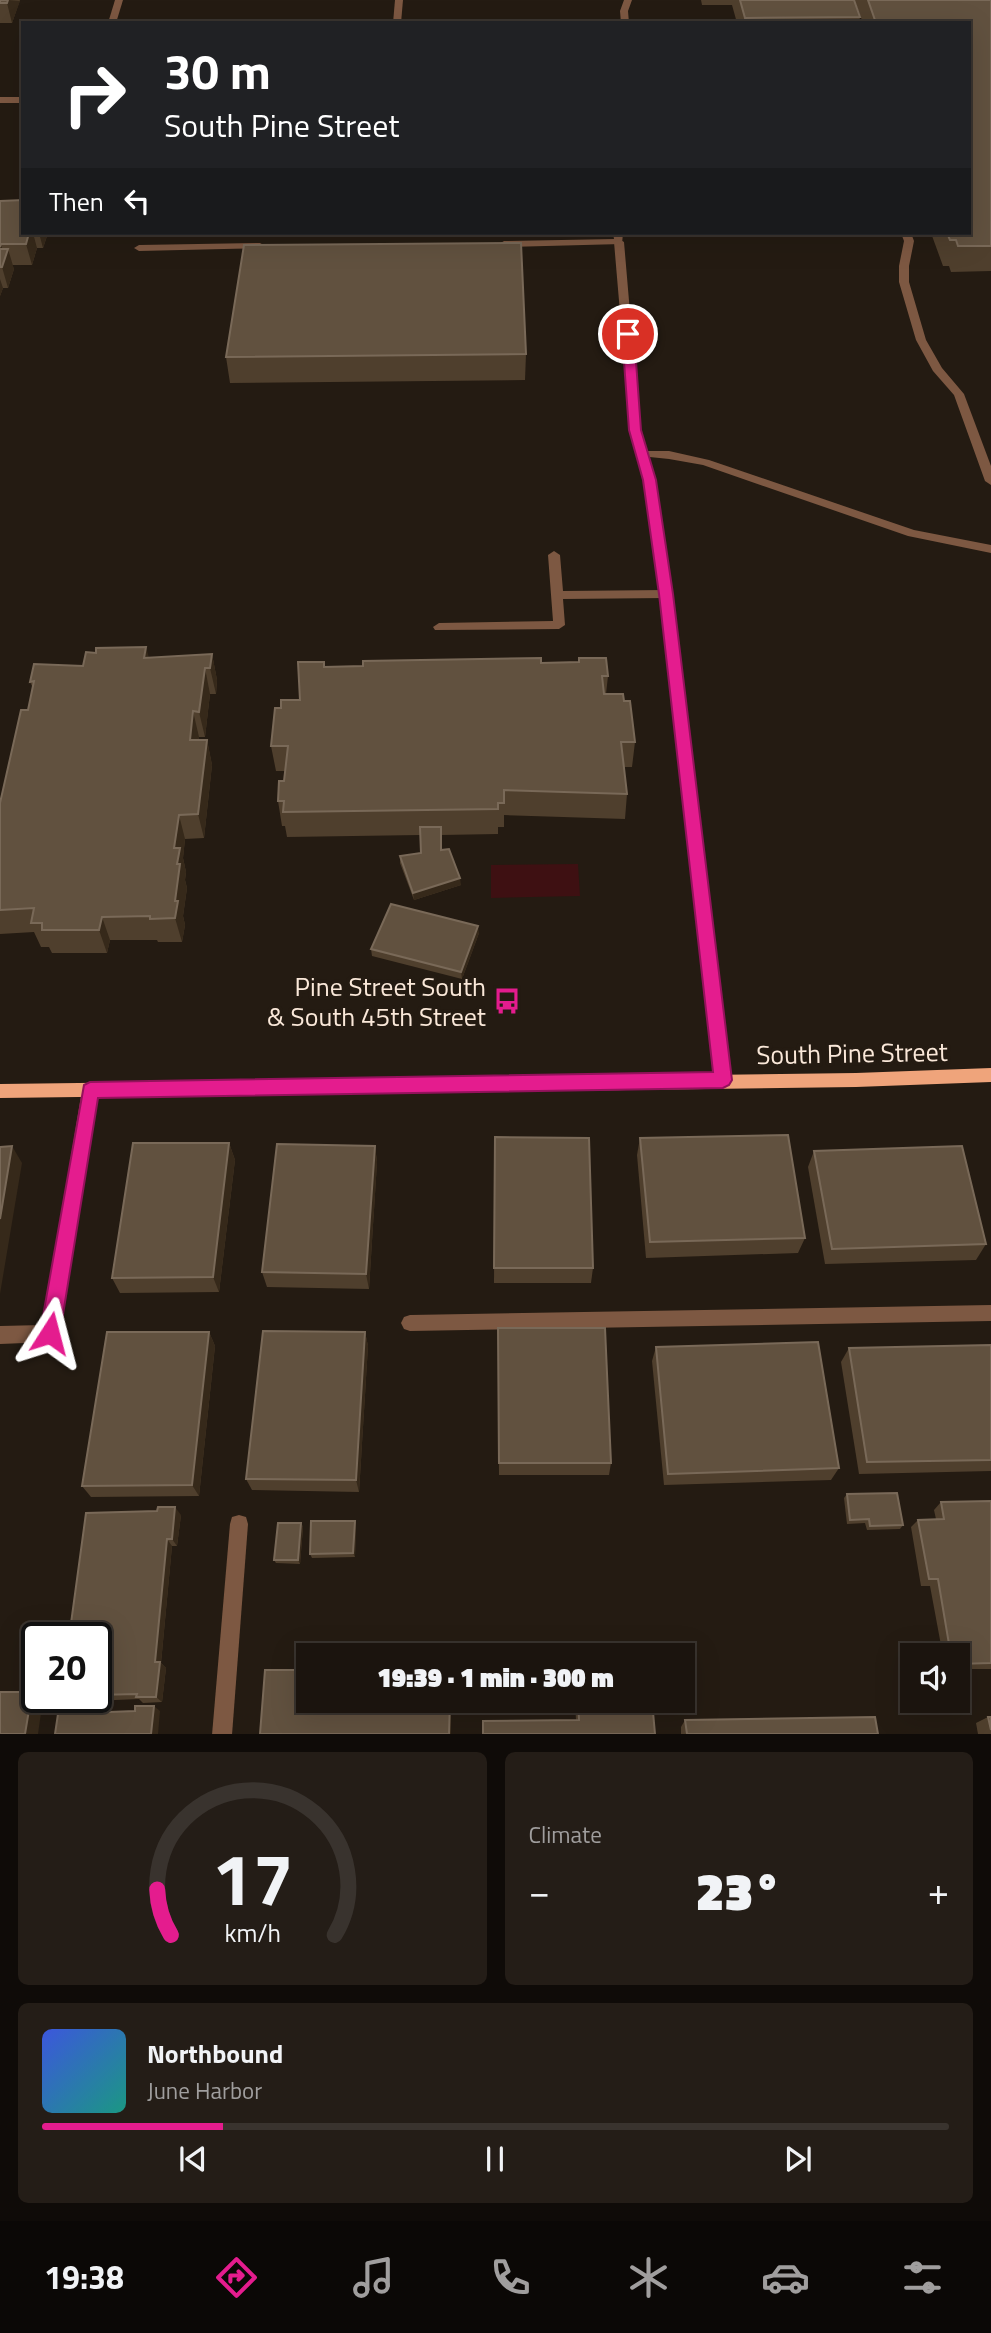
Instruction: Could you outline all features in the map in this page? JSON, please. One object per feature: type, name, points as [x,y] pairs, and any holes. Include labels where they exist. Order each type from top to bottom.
[{"type":"main road","name":"South Pine Street","points":[[0,1091],[856,1080],[991,1075]]},
{"type":"street","points":[[113,21],[119,0]]},
{"type":"street","points":[[397,21],[399,0]]},
{"type":"street","points":[[625,21],[624,11],[628,0]]},
{"type":"street","points":[[0,100],[21,100]]},
{"type":"street","points":[[907,235],[909,241],[904,282],[921,340],[937,369],[960,394],[991,481]]},
{"type":"street","points":[[489,244],[618,238],[635,430],[644,454],[666,594],[723,1080]]},
{"type":"street","points":[[139,248],[270,246]]},
{"type":"street","points":[[644,454],[670,455],[705,462],[912,534],[991,549]]},
{"type":"street","points":[[439,627],[559,625],[554,555]]},
{"type":"street","points":[[557,595],[666,594]]},
{"type":"street","points":[[0,1335],[50,1333],[90,1090]]},
{"type":"street","points":[[410,1323],[991,1313]]},
{"type":"street","points":[[222,1734],[239,1524]]},
{"type":"shaded area","points":[[578,864],[580,896],[491,898],[491,865]]},
{"type":"building","points":[[740,0],[854,0],[860,17],[745,18]]},
{"type":"building","points":[[868,0],[991,0],[991,246],[958,246],[956,240],[950,240],[948,235],[971,235],[971,21],[875,21]]},
{"type":"building","points":[[21,200],[21,235],[28,235],[26,244],[1,244],[0,247],[0,201]]},
{"type":"building","points":[[521,243],[526,354],[226,357],[244,245]]},
{"type":"building","points":[[0,249],[8,249],[2,267],[0,267]]},
{"type":"building","points":[[146,647],[144,658],[212,654],[210,668],[205,668],[199,712],[193,711],[190,740],[207,740],[198,814],[179,815],[174,848],[180,848],[175,918],[102,917],[99,930],[42,930],[42,923],[31,923],[34,908],[0,910],[0,803],[21,710],[28,710],[34,681],[30,682],[34,664],[83,666],[86,652],[96,653],[96,648]]},
{"type":"building","points":[[541,658],[541,663],[606,658],[608,676],[602,676],[604,694],[623,694],[624,701],[630,701],[635,742],[621,742],[627,794],[504,790],[504,803],[498,803],[498,809],[283,812],[284,801],[278,801],[279,781],[284,781],[288,746],[271,746],[275,708],[281,708],[281,700],[300,700],[298,662],[324,662],[324,667],[363,666],[363,661]]},
{"type":"building","points":[[420,827],[441,827],[441,850],[449,849],[460,878],[413,893],[400,856],[421,853]]},
{"type":"building","points":[[391,904],[478,926],[461,972],[371,949]]},
{"type":"building","points":[[788,1135],[805,1238],[650,1242],[640,1138]]},
{"type":"building","points":[[495,1137],[589,1138],[593,1268],[494,1268]]},
{"type":"building","points":[[133,1143],[229,1143],[213,1277],[112,1278]]},
{"type":"building","points":[[277,1144],[375,1146],[366,1274],[262,1272]]},
{"type":"building","points":[[12,1146],[0,1219],[0,1147]]},
{"type":"building","points":[[962,1146],[986,1244],[832,1249],[814,1151]]},
{"type":"building","points":[[498,1328],[605,1328],[611,1463],[499,1463]]},
{"type":"building","points":[[263,1331],[365,1332],[356,1480],[246,1479]]},
{"type":"building","points":[[107,1332],[209,1332],[192,1485],[82,1486]]},
{"type":"building","points":[[818,1342],[839,1468],[668,1474],[656,1347]]},
{"type":"building","points":[[991,1345],[991,1460],[867,1462],[849,1348]]},
{"type":"building","points":[[897,1493],[903,1525],[870,1526],[869,1519],[850,1520],[847,1494]]},
{"type":"building","points":[[991,1501],[991,1663],[970,1664],[970,1643],[949,1643],[938,1579],[929,1579],[918,1520],[944,1519],[941,1502]]},
{"type":"building","points":[[158,1507],[175,1507],[172,1539],[167,1539],[155,1662],[160,1662],[156,1697],[112,1695],[112,1622],[71,1622],[86,1513],[157,1511]]},
{"type":"building","points":[[311,1521],[355,1521],[353,1553],[310,1554]]},
{"type":"building","points":[[278,1523],[301,1523],[298,1560],[274,1560]]},
{"type":"building","points":[[265,1670],[296,1670],[296,1713],[450,1713],[449,1734],[260,1734]]},
{"type":"building","points":[[0,1692],[21,1692],[21,1713],[28,1713],[25,1734],[0,1734]]},
{"type":"building","points":[[135,1706],[154,1706],[151,1734],[55,1734],[58,1714],[135,1711]]},
{"type":"building","points":[[579,1713],[653,1713],[655,1734],[483,1734],[483,1721],[579,1720]]},
{"type":"building","points":[[875,1717],[878,1734],[687,1734],[685,1720]]},
{"type":"place","name":"Pine Street South & South 45th Street","points":[[507,1001]]},
{"type":"route","points":[[50,1333],[90,1090],[723,1080],[666,594],[650,480],[635,430],[628,334]]}]
